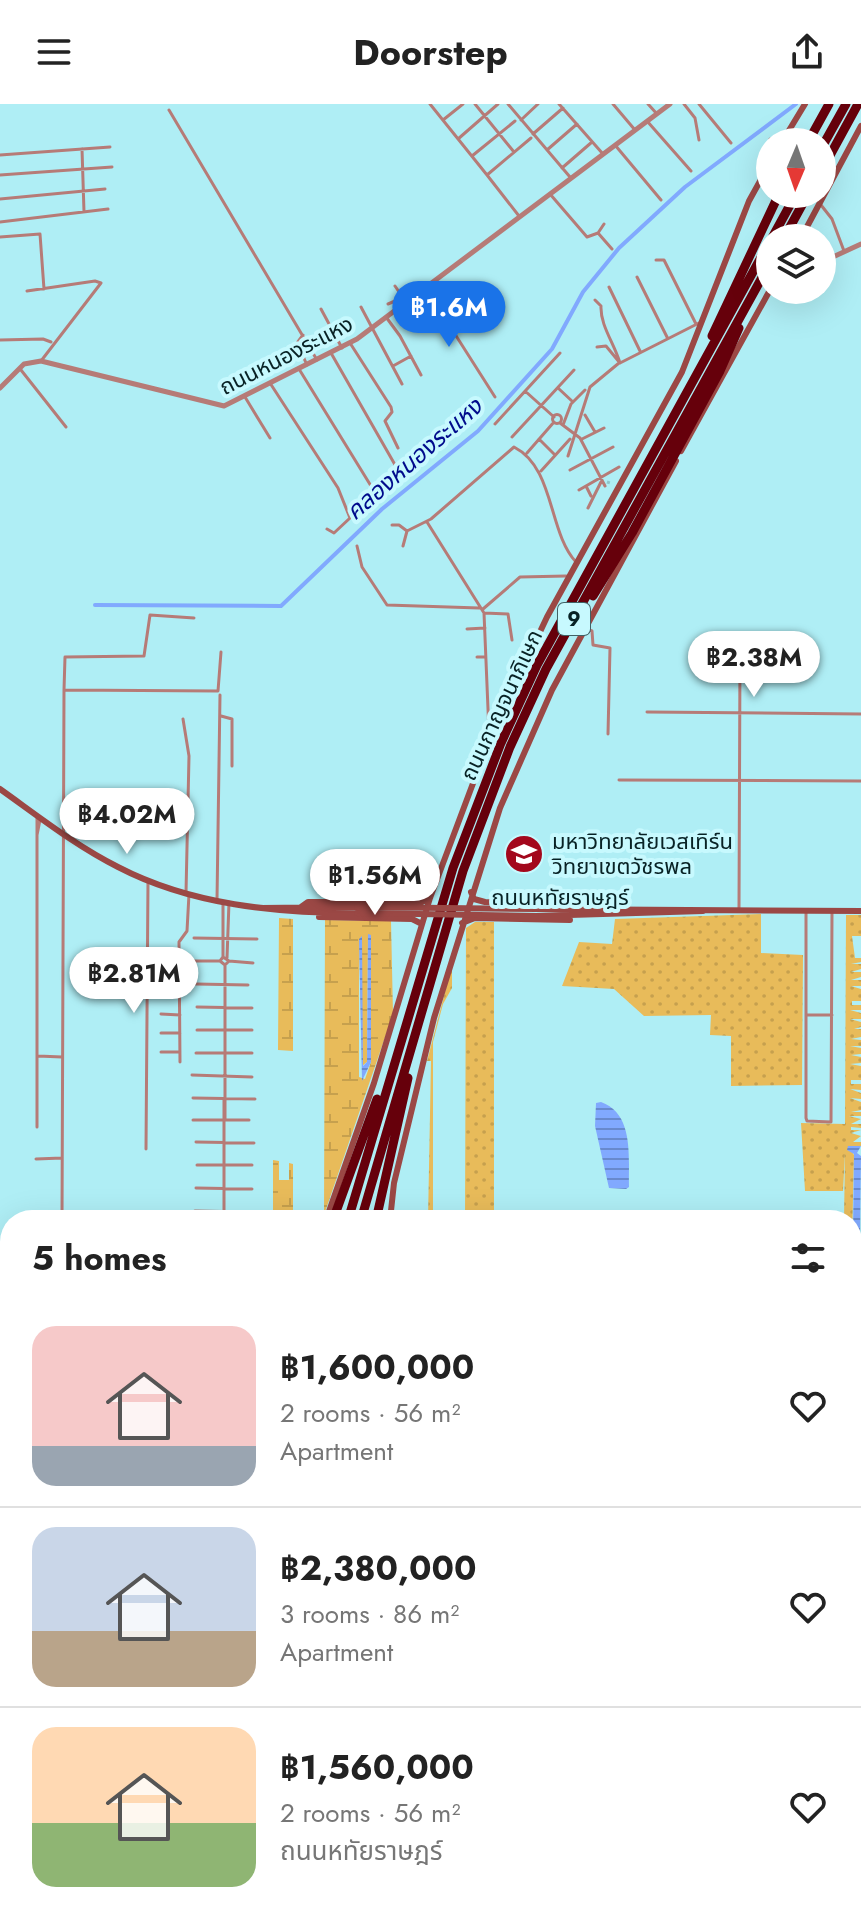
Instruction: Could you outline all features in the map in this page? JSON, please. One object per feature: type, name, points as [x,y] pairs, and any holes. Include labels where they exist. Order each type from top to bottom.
[{"type":"highway","points":[[816,128],[829,104]]},
{"type":"highway","points":[[832,128],[845,105]]},
{"type":"highway","points":[[836,145],[858,105]]},
{"type":"highway","points":[[703,362],[717,321],[772,208]]},
{"type":"highway","name":"ถนนกาญจนาภิเษก","points":[[351,1210],[453,868],[501,743],[537,665],[756,266]]},
{"type":"highway","name":"ถนนกาญจนาภิเษก","points":[[364,1210],[439,949],[481,819],[529,705],[756,289]]},
{"type":"highway","points":[[570,627],[613,566],[677,450],[735,341],[742,315]]},
{"type":"highway","points":[[653,477],[677,450]]},
{"type":"highway","points":[[378,1210],[406,1094],[413,1047]]},
{"type":"highway","points":[[337,1210],[395,1055]]},
{"type":"main road","points":[[789,128],[805,104]]},
{"type":"main road","points":[[836,176],[860,129]]},
{"type":"main road","points":[[330,1210],[374,1083],[430,898],[490,738],[547,617],[682,372],[699,323],[756,188]]},
{"type":"main road","points":[[392,1210],[407,1122],[471,892],[525,749],[584,628],[762,304]]},
{"type":"main road","name":"ถนนหทัยราษฎร์","points":[[0,789],[98,857],[148,881],[187,894],[261,908],[536,912],[714,909],[861,911]]},
{"type":"main road","points":[[471,892],[474,899],[485,902],[617,912]]},
{"type":"main road","points":[[422,924],[406,919],[322,917],[301,910],[308,902],[422,902],[430,898]]},
{"type":"main road","points":[[406,902],[411,909],[406,919]]},
{"type":"main road","points":[[462,924],[475,918],[585,920],[617,912]]},
{"type":"street","points":[[443,120],[463,104]]},
{"type":"street","points":[[475,104],[514,152]]},
{"type":"street","points":[[458,139],[498,104]]},
{"type":"street","points":[[508,104],[532,136],[571,177]]},
{"type":"street","points":[[521,120],[538,104]]},
{"type":"street","points":[[613,104],[635,130]]},
{"type":"street","points":[[648,104],[657,114]]},
{"type":"street","name":"ถนนหนองระแหง","points":[[41,361],[216,407],[245,396],[342,348],[372,328],[670,104]]},
{"type":"street","points":[[684,104],[695,118],[699,140]]},
{"type":"street","points":[[699,104],[731,143]]},
{"type":"street","points":[[432,105],[519,216]]},
{"type":"street","points":[[487,175],[561,106],[603,154]]},
{"type":"street","points":[[169,110],[317,360]]},
{"type":"street","points":[[472,156],[515,121]]},
{"type":"street","points":[[647,121],[691,171]]},
{"type":"street","points":[[547,150],[577,124]]},
{"type":"street","points":[[562,167],[593,142]]},
{"type":"street","points":[[615,145],[661,200]]},
{"type":"street","points":[[0,155],[110,147]]},
{"type":"street","points":[[82,149],[84,212]]},
{"type":"street","points":[[0,175],[112,167]]},
{"type":"street","points":[[0,199],[105,189]]},
{"type":"street","points":[[550,194],[587,237],[598,233],[604,224]]},
{"type":"street","points":[[823,208],[832,219],[844,252]]},
{"type":"street","points":[[0,222],[108,209]]},
{"type":"street","points":[[598,233],[612,249]]},
{"type":"street","points":[[0,237],[40,234],[44,289]]},
{"type":"street","points":[[836,256],[861,244]]},
{"type":"street","points":[[568,456],[590,387],[619,363],[699,323],[664,260],[656,260]]},
{"type":"street","points":[[637,277],[667,337]]},
{"type":"street","points":[[0,388],[20,368],[41,361],[101,283],[95,281],[27,291]]},
{"type":"street","points":[[395,286],[406,302]]},
{"type":"street","points":[[425,287],[495,397]]},
{"type":"street","points":[[609,287],[640,352]]},
{"type":"street","points":[[595,300],[601,306],[599,318],[619,363]]},
{"type":"street","points":[[388,304],[395,301],[406,321]]},
{"type":"street","points":[[361,307],[402,384]]},
{"type":"street","points":[[321,309],[342,348]]},
{"type":"street","points":[[386,317],[421,375]]},
{"type":"street","points":[[303,335],[297,343],[307,365]]},
{"type":"street","points":[[0,340],[43,339],[52,343]]},
{"type":"street","points":[[350,343],[391,407],[392,412],[385,421],[398,448]]},
{"type":"street","points":[[597,347],[608,348],[619,363]]},
{"type":"street","points":[[331,353],[398,470]]},
{"type":"street","points":[[495,424],[560,353]]},
{"type":"street","points":[[393,366],[411,356]]},
{"type":"street","points":[[20,368],[66,427]]},
{"type":"street","points":[[299,369],[379,499]]},
{"type":"street","points":[[512,437],[574,370]]},
{"type":"street","points":[[270,383],[338,488],[350,518],[334,533],[327,529]]},
{"type":"street","points":[[557,388],[573,402]]},
{"type":"street","points":[[561,424],[573,402],[585,390]]},
{"type":"street","points":[[525,391],[554,417],[561,417],[561,424]]},
{"type":"street","points":[[245,396],[270,438]]},
{"type":"street","points":[[585,415],[595,432]]},
{"type":"street","points":[[527,453],[554,422],[554,417]]},
{"type":"street","points":[[554,422],[576,434],[604,481],[619,490]]},
{"type":"street","points":[[581,440],[604,428]]},
{"type":"street","points":[[383,440],[391,435]]},
{"type":"street","points":[[539,439],[555,455]]},
{"type":"street","points":[[541,471],[570,439]]},
{"type":"street","points":[[570,470],[613,447]]},
{"type":"street","points":[[407,531],[427,522],[507,450],[517,448],[539,477],[572,558],[578,563]]},
{"type":"street","points":[[588,508],[604,481],[619,467]]},
{"type":"street","points":[[579,490],[604,481]]},
{"type":"street","points":[[586,486],[591,496]]},
{"type":"street","points":[[427,522],[482,610],[490,738]]},
{"type":"street","points":[[392,525],[399,525],[407,531]]},
{"type":"street","points":[[403,546],[407,531]]},
{"type":"street","points":[[357,546],[362,567],[387,605],[508,614],[512,640]]},
{"type":"street","points":[[482,610],[520,577],[570,577]]},
{"type":"street","points":[[62,1210],[64,690],[67,656],[144,656],[150,615],[194,618]]},
{"type":"street","points":[[467,629],[485,628]]},
{"type":"street","points":[[584,628],[592,631],[593,645],[610,648],[608,734]]},
{"type":"street","points":[[739,909],[740,652],[748,645]]},
{"type":"street","points":[[64,690],[218,691],[221,652]]},
{"type":"street","points":[[477,657],[486,657]]},
{"type":"street","points":[[220,695],[225,917],[224,1210]]},
{"type":"street","points":[[647,712],[861,714]]},
{"type":"street","points":[[220,716],[232,717],[232,766]]},
{"type":"street","points":[[180,1062],[179,942],[187,931],[189,756],[183,719]]},
{"type":"street","points":[[220,739],[232,740]]},
{"type":"street","points":[[619,780],[861,781]]},
{"type":"street","points":[[37,1127],[39,816]]},
{"type":"street","points":[[146,1149],[148,881]]},
{"type":"street","points":[[806,910],[806,1118],[810,1122],[831,1122],[832,911]]},
{"type":"street","points":[[194,938],[257,939]]},
{"type":"street","points":[[161,958],[180,958]]},
{"type":"street","points":[[194,961],[253,963]]},
{"type":"street","points":[[161,977],[180,977]]},
{"type":"street","points":[[196,984],[248,985]]},
{"type":"street","points":[[162,996],[180,995]]},
{"type":"street","points":[[197,1007],[252,1008]]},
{"type":"street","points":[[161,1014],[180,1015]]},
{"type":"street","points":[[806,1015],[832,1015]]},
{"type":"street","points":[[197,1030],[252,1030]]},
{"type":"street","points":[[161,1033],[180,1033]]},
{"type":"street","points":[[161,1052],[180,1052]]},
{"type":"street","points":[[196,1053],[252,1053]]},
{"type":"street","points":[[38,1056],[63,1057]]},
{"type":"street","points":[[192,1075],[252,1077]]},
{"type":"street","points":[[193,1098],[255,1099]]},
{"type":"street","points":[[193,1120],[249,1120]]},
{"type":"street","points":[[196,1142],[254,1143]]},
{"type":"street","points":[[36,1159],[62,1158]]},
{"type":"street","points":[[197,1165],[252,1165]]},
{"type":"street","points":[[196,1188],[252,1189]]},
{"type":"green space","points":[[761,914],[761,953],[803,955],[802,1085],[731,1086],[731,1036],[710,1035],[711,1015],[644,1016],[614,989],[562,986],[579,942],[612,944],[615,919]]},
{"type":"green space","points":[[846,915],[861,915],[861,936],[852,936],[855,958],[861,958],[861,962],[851,964],[861,964],[861,969],[851,972],[861,972],[861,977],[851,980],[861,980],[861,986],[851,986],[861,989],[861,1001],[852,1001],[852,1005],[861,1005],[861,1010],[850,1010],[861,1013],[861,1019],[850,1019],[861,1022],[861,1027],[854,1029],[861,1029],[861,1037],[851,1039],[861,1040],[861,1046],[850,1046],[861,1048],[861,1054],[851,1055],[861,1057],[861,1063],[850,1064],[861,1066],[861,1080],[851,1080],[851,1084],[861,1084],[861,1090],[850,1089],[861,1093],[861,1099],[850,1098],[861,1102],[861,1110],[851,1112],[861,1112],[861,1116],[849,1116],[861,1119],[851,1124],[861,1124],[861,1128],[851,1127],[851,1130],[861,1130],[851,1133],[861,1136],[853,1142],[861,1142],[861,1146],[848,1146],[854,1155],[853,1210],[844,1210],[845,1153],[843,1191],[805,1191],[801,1123],[845,1124]]},
{"type":"green space","points":[[279,918],[293,919],[293,1051],[278,1050]]},
{"type":"green space","points":[[325,920],[391,921],[393,1014],[324,1210]],"holes":[[[368,934],[371,1062],[365,1079],[359,1077],[359,939],[362,1066],[367,1062]]]},
{"type":"green space","points":[[475,922],[494,922],[494,1210],[465,1210],[466,928]]},
{"type":"green space","points":[[452,965],[452,988],[443,1004],[433,1042],[433,1210],[428,1210],[431,1061],[427,1061]]},
{"type":"green space","points":[[273,1160],[279,1161],[279,1180],[289,1180],[289,1163],[293,1164],[293,1210],[273,1210]]},
{"type":"water","points":[[368,934],[371,935],[371,1062],[362,1081],[359,939],[362,936],[363,1066],[367,1062]]},
{"type":"water","points":[[601,1102],[620,1116],[625,1127],[629,1164],[629,1187],[626,1189],[609,1188],[595,1126],[596,1103]]},
{"type":"water","points":[[848,1146],[861,1146],[857,1153],[861,1156],[860,1210],[853,1210],[854,1154],[847,1150]]},
{"type":"waterway","name":"คลองหนองระแหง","points":[[95,605],[281,606],[382,509],[478,431],[552,349],[583,292],[619,248],[685,187],[796,104]]},
{"type":"place","name":"มหาวิทยาลัยเวสเทิร์น วิทยาเขตวัชรพล","points":[[524,854]]}]
